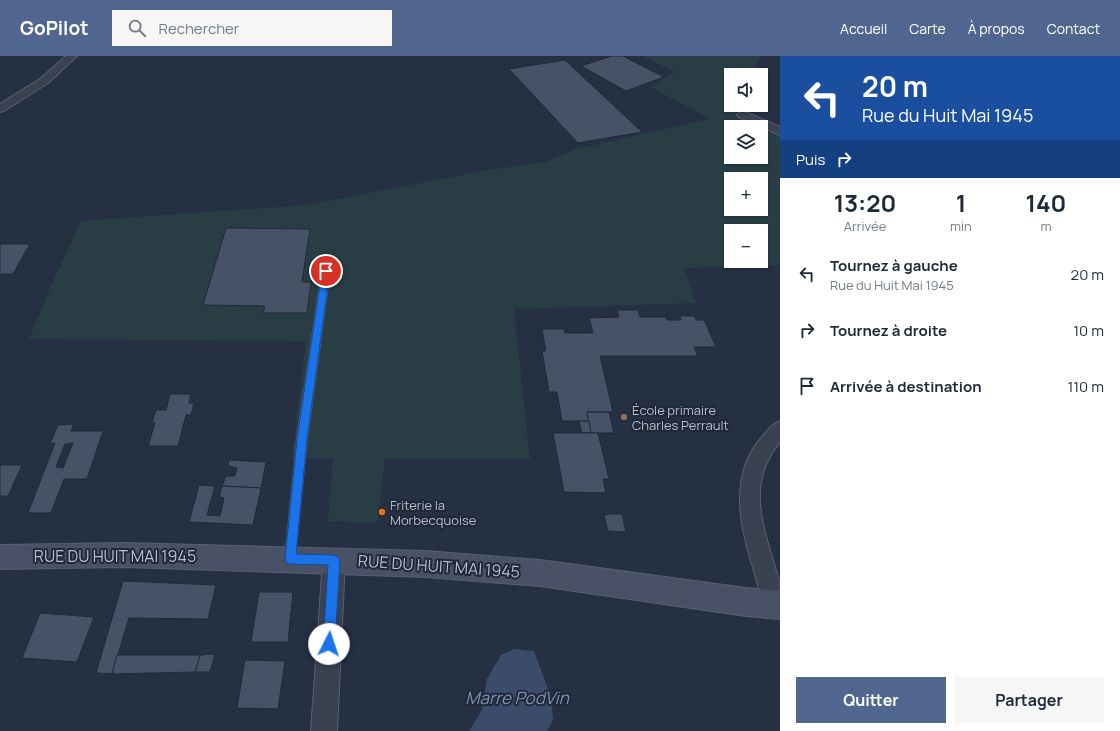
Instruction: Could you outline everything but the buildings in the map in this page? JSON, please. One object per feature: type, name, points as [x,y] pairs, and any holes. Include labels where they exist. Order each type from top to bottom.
[{"type":"street","points":[[0,109],[44,81],[72,56]]},
{"type":"street","points":[[743,115],[780,131]]},
{"type":"street","points":[[778,604],[754,533],[749,506],[749,496],[757,459],[771,437],[780,429]]},
{"type":"street","name":"RUE DU HUIT MAI 1945","points":[[0,557],[125,555],[334,560],[426,564],[516,571],[740,601],[778,604]]},
{"type":"street","points":[[324,731],[334,560]]},
{"type":"lane","points":[[290,559],[302,439],[326,271]]},
{"type":"green space","points":[[642,56],[762,56],[754,68],[724,68],[724,112],[734,112],[749,120],[724,120],[724,164],[768,164],[768,129],[780,135],[780,265],[768,265],[768,224],[724,224],[724,267],[684,268],[696,303],[514,309],[530,459],[385,458],[377,523],[328,521],[333,458],[292,458],[306,341],[29,339],[48,292],[81,221],[307,205],[488,170],[546,162],[576,149],[710,119],[650,87],[675,72]]},
{"type":"water","name":"Marre PodVin","points":[[514,649],[534,651],[551,697],[553,720],[547,731],[469,731],[482,710],[487,679],[501,655]]},
{"type":"place","name":"École primaire Charles Perrault","points":[[624,417]]},
{"type":"place","name":"Friterie la Morbecquoise","points":[[382,512]]},
{"type":"route","points":[[326,271],[302,439],[290,559],[334,560],[329,644]]}]
